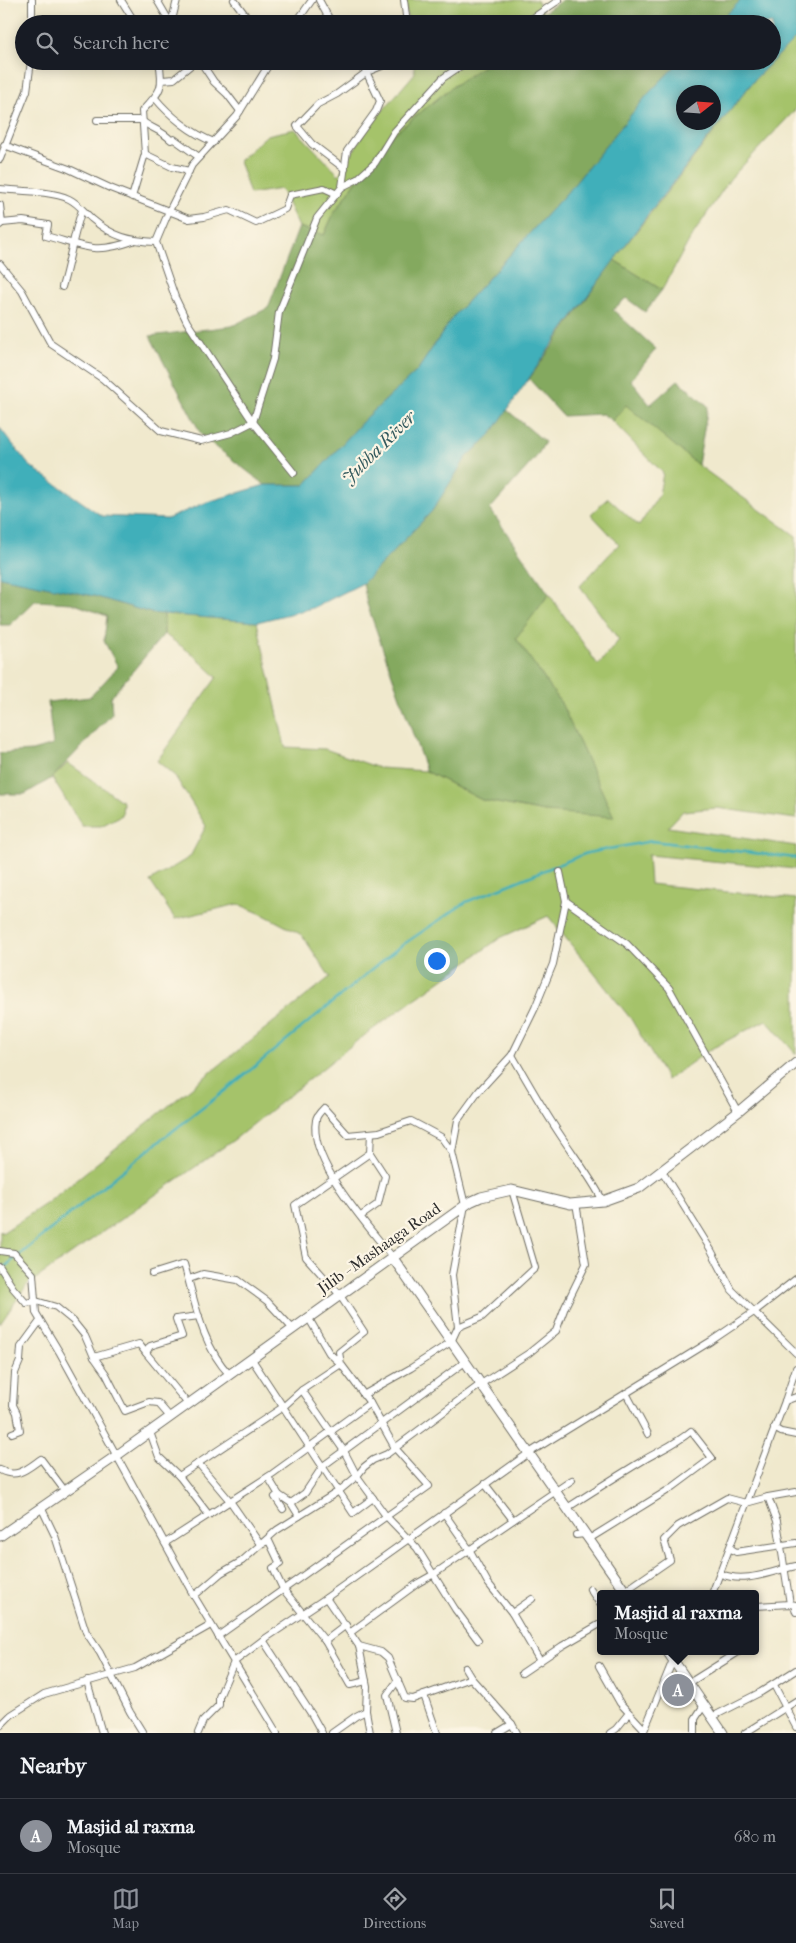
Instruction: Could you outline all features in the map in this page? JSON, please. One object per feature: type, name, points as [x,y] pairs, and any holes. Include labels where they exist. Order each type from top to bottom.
[{"type":"main road","name":"Jilib - Mashaaga Road","points":[[0,1536],[150,1432],[465,1205],[481,1197],[512,1190],[570,1204],[603,1201],[639,1188],[738,1112],[796,1063]]},
{"type":"main road","points":[[393,1258],[567,1508],[583,1536],[624,1590]]},
{"type":"main road","points":[[669,1655],[723,1733]]},
{"type":"street","points":[[32,0],[32,15]]},
{"type":"street","points":[[121,0],[130,15]]},
{"type":"street","points":[[157,0],[166,15]]},
{"type":"street","points":[[173,15],[177,0]]},
{"type":"street","points":[[234,0],[244,15]]},
{"type":"street","points":[[301,15],[312,0]]},
{"type":"street","points":[[319,0],[327,15]]},
{"type":"street","points":[[404,0],[406,15]]},
{"type":"street","points":[[538,15],[560,0]]},
{"type":"street","points":[[0,159],[28,91],[31,70]]},
{"type":"street","points":[[132,197],[145,154],[141,120],[142,111],[159,91],[162,80],[160,70]]},
{"type":"street","points":[[162,80],[174,79],[185,70]]},
{"type":"street","points":[[206,70],[214,82],[227,94],[240,111]]},
{"type":"street","points":[[265,70],[240,111],[189,170],[156,242],[187,322],[253,422],[294,473]]},
{"type":"street","points":[[344,169],[312,144],[297,126],[318,104],[372,70]]},
{"type":"street","points":[[0,264],[22,291],[51,344],[103,379],[161,431],[201,441],[232,433],[253,422],[273,359],[279,312],[317,218],[342,187],[356,180],[375,163],[394,132],[443,78],[455,70]]},
{"type":"street","points":[[342,187],[347,151],[376,111],[380,101],[367,72]]},
{"type":"street","points":[[155,98],[166,111],[203,138],[214,142]]},
{"type":"street","points":[[97,120],[141,120],[147,126],[162,131],[170,140],[174,139],[199,157]]},
{"type":"street","points":[[4,146],[89,177],[110,188],[189,219],[229,210],[256,223],[285,209],[290,195],[324,188],[337,194]]},
{"type":"street","points":[[145,154],[172,167],[189,170]]},
{"type":"street","points":[[0,189],[40,192],[69,199],[106,229],[119,236],[133,241],[156,242]]},
{"type":"street","points":[[0,206],[1,224],[23,221],[48,225],[46,236],[88,249],[115,248],[133,241]]},
{"type":"street","points":[[62,287],[82,210]]},
{"type":"street","points":[[452,1152],[458,1120],[479,1091],[512,1055],[535,1008],[553,964],[566,901],[560,872]]},
{"type":"street","points":[[566,901],[627,944],[669,988],[738,1112]]},
{"type":"street","points":[[512,1055],[529,1087],[559,1134],[592,1179],[603,1201]]},
{"type":"street","points":[[363,1394],[411,1368],[451,1342],[458,1327],[452,1275],[465,1205],[452,1152],[442,1137],[411,1121],[379,1132],[348,1136],[324,1108],[316,1119],[317,1145],[332,1180],[393,1258]]},
{"type":"street","points":[[361,1216],[378,1204],[384,1176],[370,1153],[371,1133]]},
{"type":"street","points":[[341,1364],[339,1352],[364,1332],[339,1294],[306,1257],[295,1205],[370,1153]]},
{"type":"street","points":[[662,1171],[711,1250],[732,1290],[796,1353]]},
{"type":"street","points":[[458,1327],[482,1316],[536,1268],[512,1190]]},
{"type":"street","points":[[194,1596],[221,1573],[242,1561],[277,1530],[339,1491],[373,1460],[387,1454],[481,1384],[529,1353],[556,1331],[565,1307],[586,1264],[576,1203]]},
{"type":"street","points":[[0,1251],[14,1253],[33,1274],[36,1312],[40,1321],[60,1353],[194,1596],[277,1733]]},
{"type":"street","points":[[152,1274],[184,1264],[199,1316],[218,1363],[229,1374]]},
{"type":"street","points":[[0,1267],[13,1288],[26,1303],[36,1301],[56,1307],[73,1321],[85,1336],[94,1357],[106,1374],[125,1412],[148,1402],[158,1403],[170,1416]]},
{"type":"street","points":[[189,1279],[203,1274],[238,1280],[267,1301],[292,1328]]},
{"type":"street","points":[[198,1733],[203,1721],[219,1706],[219,1697],[234,1662],[529,1453],[754,1312],[796,1279]]},
{"type":"street","points":[[146,1353],[150,1346],[182,1336],[176,1319],[199,1316]]},
{"type":"street","points":[[218,1636],[429,1486],[395,1448],[370,1403],[341,1364],[329,1353],[308,1317]]},
{"type":"street","points":[[12,1433],[20,1430],[12,1398],[21,1347],[40,1321]]},
{"type":"street","points":[[94,1357],[139,1344],[188,1404]]},
{"type":"street","points":[[251,1358],[353,1513],[373,1498]]},
{"type":"street","points":[[291,1503],[305,1493],[323,1466],[381,1425],[390,1415],[465,1362]]},
{"type":"street","points":[[179,1476],[283,1407],[302,1390],[341,1364]]},
{"type":"street","points":[[714,1590],[774,1428],[786,1401],[796,1368]]},
{"type":"street","points":[[302,1390],[344,1451],[357,1476],[386,1516],[409,1538],[434,1574],[455,1610],[478,1640]]},
{"type":"street","points":[[626,1393],[648,1434]]},
{"type":"street","points":[[786,1401],[796,1397]]},
{"type":"street","points":[[165,1543],[268,1477],[370,1403]]},
{"type":"street","points":[[774,1428],[796,1435]]},
{"type":"street","points":[[567,1508],[612,1478],[675,1444],[691,1431],[712,1458],[673,1487],[583,1536]]},
{"type":"street","points":[[150,1432],[159,1457],[179,1476],[209,1515]]},
{"type":"street","points":[[0,1470],[8,1474],[24,1472],[41,1459],[65,1491]]},
{"type":"street","points":[[198,1463],[230,1501],[260,1544]]},
{"type":"street","points":[[268,1477],[279,1495],[291,1503],[299,1516]]},
{"type":"street","points":[[351,1632],[418,1583],[572,1480]]},
{"type":"street","points":[[485,1484],[513,1520]]},
{"type":"street","points":[[630,1590],[670,1560],[664,1540],[678,1526],[727,1498],[746,1503],[796,1492]]},
{"type":"street","points":[[279,1495],[275,1496],[283,1509]]},
{"type":"street","points":[[768,1497],[777,1521],[780,1546],[796,1612]]},
{"type":"street","points":[[41,1507],[55,1536],[86,1632],[100,1653],[110,1676],[143,1733]]},
{"type":"street","points":[[444,1513],[469,1549],[488,1583],[512,1613],[540,1661]]},
{"type":"street","points":[[260,1544],[269,1541],[280,1564],[273,1568],[283,1589],[325,1642],[350,1685],[366,1681]]},
{"type":"street","points":[[730,1548],[736,1552],[796,1543]]},
{"type":"street","points":[[721,1574],[731,1578],[749,1577],[796,1566]]},
{"type":"street","points":[[590,1589],[597,1600]]},
{"type":"street","points":[[326,1598],[359,1646],[366,1681],[366,1711],[370,1733]]},
{"type":"street","points":[[512,1613],[532,1598]]},
{"type":"street","points":[[759,1606],[793,1605]]},
{"type":"street","points":[[0,1726],[11,1715],[44,1694],[135,1668],[211,1625]]},
{"type":"street","points":[[325,1642],[346,1625]]},
{"type":"street","points":[[522,1673],[562,1646],[597,1626]]},
{"type":"street","points":[[263,1640],[312,1714],[322,1733]]},
{"type":"street","points":[[359,1646],[385,1654],[391,1663],[405,1698],[411,1699],[471,1678]]},
{"type":"street","points":[[599,1666],[620,1703],[644,1731],[676,1655]]},
{"type":"street","points":[[689,1684],[734,1655]]},
{"type":"street","points":[[465,1668],[471,1678],[512,1724],[517,1733]]},
{"type":"street","points":[[712,1717],[796,1670]]},
{"type":"street","points":[[396,1733],[387,1695],[398,1680]]},
{"type":"street","points":[[87,1681],[102,1733]]},
{"type":"street","points":[[774,1684],[796,1727]]},
{"type":"street","points":[[424,1695],[437,1733]]},
{"type":"street","points":[[745,1733],[796,1701]]},
{"type":"street","points":[[694,1733],[695,1719],[704,1705]]},
{"type":"street","points":[[332,1733],[366,1711]]},
{"type":"street","points":[[610,1733],[616,1729],[629,1713]]},
{"type":"street","points":[[497,1733],[512,1724]]},
{"type":"green space","points":[[405,0],[537,0],[543,13],[541,15],[407,15]]},
{"type":"green space","points":[[562,0],[741,0],[726,15],[541,15]]},
{"type":"green space","points":[[796,38],[796,109],[730,179],[690,239],[662,290],[614,260],[715,130],[721,130],[721,123],[755,79],[764,70],[781,70],[781,53]]},
{"type":"green space","points":[[414,70],[478,70],[452,87],[385,141],[334,213],[324,235],[299,227],[281,189],[250,194],[239,161],[267,135],[295,129],[339,175],[366,130],[415,73]]},
{"type":"green space","points":[[478,70],[671,70],[648,94],[572,187],[453,317],[417,371],[364,420],[305,485],[265,485],[202,436],[150,336],[232,326],[268,308],[299,227],[324,235],[334,213],[385,141],[452,87]]},
{"type":"green space","points":[[614,260],[662,290],[645,312],[626,298],[613,310],[656,349],[631,380],[650,405],[678,380],[708,406],[698,465],[626,405],[612,421],[603,414],[563,416],[529,379]]},
{"type":"green space","points":[[626,404],[698,465],[796,536],[796,819],[717,808],[683,811],[668,827],[796,846],[796,869],[648,855],[650,884],[796,899],[796,1054],[766,1020],[711,1049],[667,1080],[631,1019],[548,916],[500,938],[358,1040],[235,1139],[27,1285],[0,1324],[0,1230],[2,1233],[47,1203],[330,977],[302,935],[238,904],[175,919],[150,881],[190,857],[206,826],[175,776],[157,761],[217,677],[191,653],[164,634],[164,614],[257,622],[285,747],[325,749],[379,768],[426,771],[482,800],[545,812],[561,703],[515,638],[549,594],[598,665],[619,640],[580,586],[619,544],[591,514],[608,498],[639,526],[659,495],[663,473],[612,421]]},
{"type":"green space","points":[[507,410],[545,442],[537,456],[490,509],[549,594],[516,638],[561,703],[614,817],[545,812],[482,800],[426,771],[367,604],[363,583],[432,511],[466,458],[491,434]]},
{"type":"green space","points":[[0,577],[94,596],[151,613],[164,614],[164,634],[111,697],[112,714],[52,778],[25,794],[0,794],[0,753],[32,751],[53,745],[48,702],[90,697],[118,667],[104,641],[107,616],[72,603],[35,601],[10,625],[0,625]]},
{"type":"green space","points":[[68,763],[123,802],[122,815],[101,826],[82,826],[52,778]]},
{"type":"water","points":[[741,0],[796,0],[796,38],[781,53],[781,15],[726,15]]},
{"type":"water","name":"Jubba River","points":[[671,70],[764,70],[721,122],[721,85],[676,85],[676,130],[715,130],[649,213],[551,346],[491,434],[466,458],[432,511],[363,583],[313,608],[257,622],[151,613],[94,596],[0,577],[0,428],[29,465],[102,516],[167,519],[207,502],[265,485],[305,485],[364,420],[417,371],[453,317],[572,187],[648,94]]},
{"type":"waterway","points":[[2,1269],[152,1147],[231,1086],[398,948],[466,902],[587,853],[652,841],[796,858]]},
{"type":"place","name":"Masjid al raxma","points":[[678,1690]]}]
